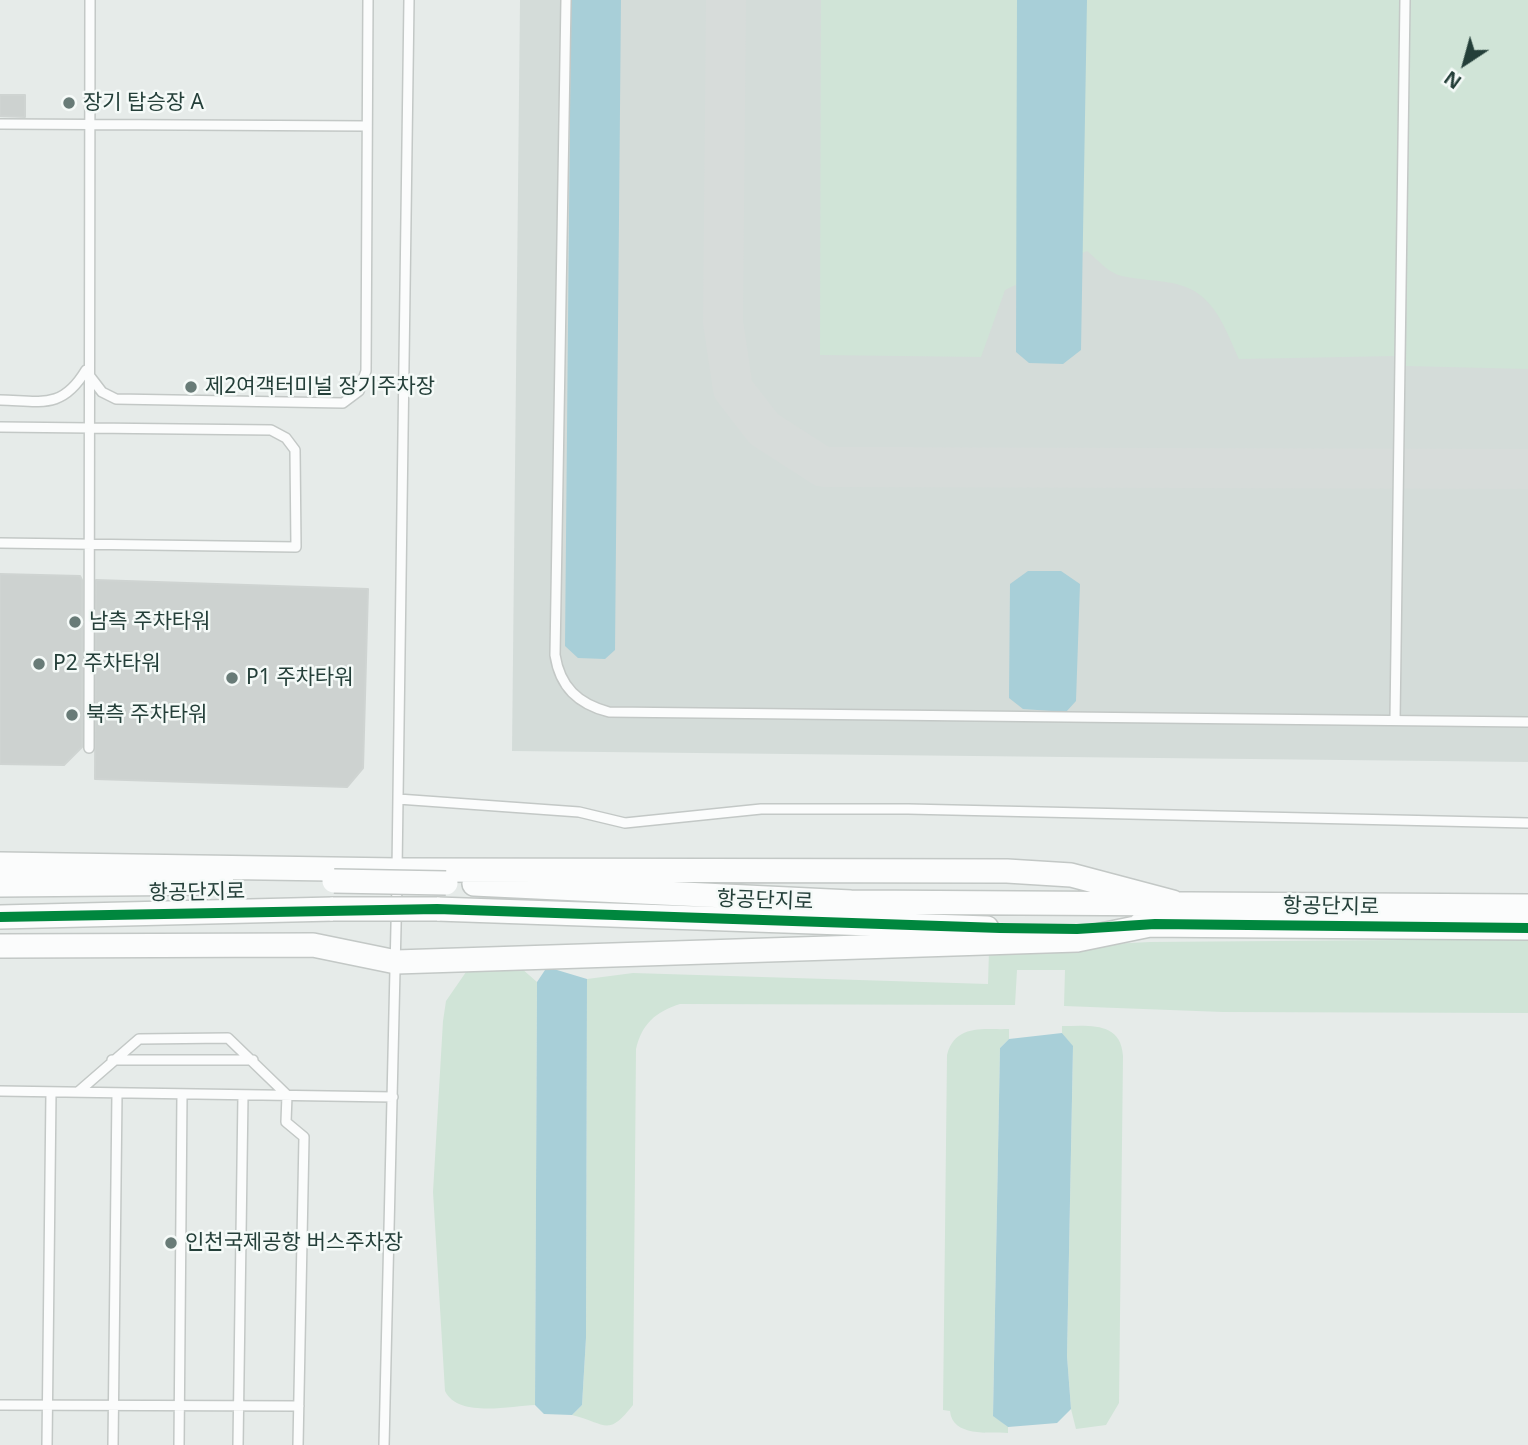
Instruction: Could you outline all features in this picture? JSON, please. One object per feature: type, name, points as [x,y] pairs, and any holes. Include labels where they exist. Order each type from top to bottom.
[{"type":"street","points":[[0,864],[397,870],[1007,871],[1071,875],[1173,902]]},
{"type":"street","name":"항공단지로","points":[[0,885],[334,881],[446,883],[851,902],[1528,906]]},
{"type":"street","name":"항공단지로","points":[[0,917],[438,909],[1000,935],[1077,934],[1155,924],[1528,928]]},
{"type":"street","points":[[0,946],[313,945],[396,961],[1000,935]]},
{"type":"lane","points":[[89,748],[87,369],[90,0]]},
{"type":"lane","points":[[87,369],[90,380],[116,399],[343,403],[359,391],[366,371],[368,0]]},
{"type":"lane","points":[[384,1445],[387,1415],[396,961],[409,0]]},
{"type":"lane","points":[[566,0],[555,655],[563,683],[581,701],[609,712],[1528,722]]},
{"type":"lane","points":[[1395,720],[1405,0]]},
{"type":"lane","points":[[0,124],[367,126]]},
{"type":"lane","points":[[0,400],[58,399],[74,390],[87,369]]},
{"type":"lane","points":[[0,427],[271,430],[286,438],[295,450],[296,547],[0,543]]},
{"type":"lane","points":[[398,799],[579,812],[625,823],[761,809],[908,809],[1528,823]]},
{"type":"lane","points":[[78,1093],[112,1060],[139,1039],[228,1038],[287,1095],[286,1122],[304,1137],[298,1445]]},
{"type":"lane","points":[[112,1060],[253,1060]]},
{"type":"lane","points":[[0,1091],[393,1097]]},
{"type":"lane","points":[[47,1445],[51,1092]]},
{"type":"lane","points":[[113,1445],[117,1093]]},
{"type":"lane","points":[[179,1445],[183,1094]]},
{"type":"lane","points":[[238,1445],[243,1095]]},
{"type":"lane","points":[[0,1405],[299,1406]]},
{"type":"lane","points":[[387,1415],[390,1445]]},
{"type":"shaded area","points":[[520,0],[1528,0],[1528,762],[512,751]]},
{"type":"green space","points":[[821,0],[1401,0],[1397,356],[1239,359],[1218,316],[1200,295],[1172,283],[1117,274],[1087,251],[1005,290],[981,357],[820,355]]},
{"type":"green space","points":[[1410,0],[1528,0],[1528,369],[1406,366]]},
{"type":"green space","points":[[1528,939],[1528,1013],[1223,1012],[1064,1006],[1065,970],[1017,970],[1015,1005],[680,1004],[663,1011],[646,1026],[636,1049],[633,1405],[612,1425],[572,1415],[582,1405],[586,1338],[587,979],[633,973],[988,984],[989,950],[1150,942]]},
{"type":"green space","points":[[521,968],[537,982],[535,1405],[473,1408],[461,1405],[445,1391],[433,1192],[443,1021],[446,1001],[466,972]]},
{"type":"green space","points":[[1062,1026],[1093,1026],[1110,1031],[1121,1045],[1123,1056],[1119,1403],[1106,1425],[1076,1429],[1071,1409],[1067,1356],[1073,1047],[1062,1033]]},
{"type":"green space","points":[[980,1029],[1009,1029],[1009,1039],[1000,1048],[993,1415],[1008,1427],[1008,1433],[964,1429],[952,1419],[950,1411],[943,1410],[947,1055],[956,1038],[963,1033]]},
{"type":"water","points":[[571,0],[621,0],[615,650],[605,659],[578,658],[565,646]]},
{"type":"water","points":[[1017,0],[1087,0],[1081,350],[1063,364],[1029,363],[1016,352]]},
{"type":"water","points":[[1028,571],[1061,571],[1080,584],[1076,701],[1066,712],[1023,709],[1009,698],[1010,584]]},
{"type":"water","points":[[547,967],[587,979],[586,1338],[582,1405],[572,1415],[544,1414],[535,1405],[537,982]]},
{"type":"water","points":[[1062,1033],[1073,1046],[1067,1356],[1071,1409],[1057,1423],[1008,1427],[993,1416],[1000,1048],[1009,1039]]},
{"type":"building","points":[[0,95],[25,95],[25,117],[0,116]]},
{"type":"building","name":"P2 주차타워","points":[[0,574],[80,576],[82,580],[82,747],[64,765],[0,764]]},
{"type":"building","name":"P1 주차타워","points":[[96,580],[368,589],[363,768],[347,787],[95,779]]},
{"type":"taxiway","points":[[726,0],[723,322],[733,389],[764,429],[823,467],[1528,469]]},
{"type":"cycle path","points":[[0,917],[437,909],[1000,928],[1077,929],[1155,924],[1528,928]]},
{"type":"place","name":"장기 탑승장 A","points":[[69,103]]},
{"type":"place","name":"제2여객터미널 장기주차장","points":[[191,387]]},
{"type":"place","name":"남측 주차타워","points":[[75,622]]},
{"type":"place","name":"P2 주차타워","points":[[39,664]]},
{"type":"place","name":"P1 주차타워","points":[[232,678]]},
{"type":"place","name":"북측 주차타워","points":[[72,715]]},
{"type":"place","name":"인천국제공항 버스주차장","points":[[171,1243]]}]
